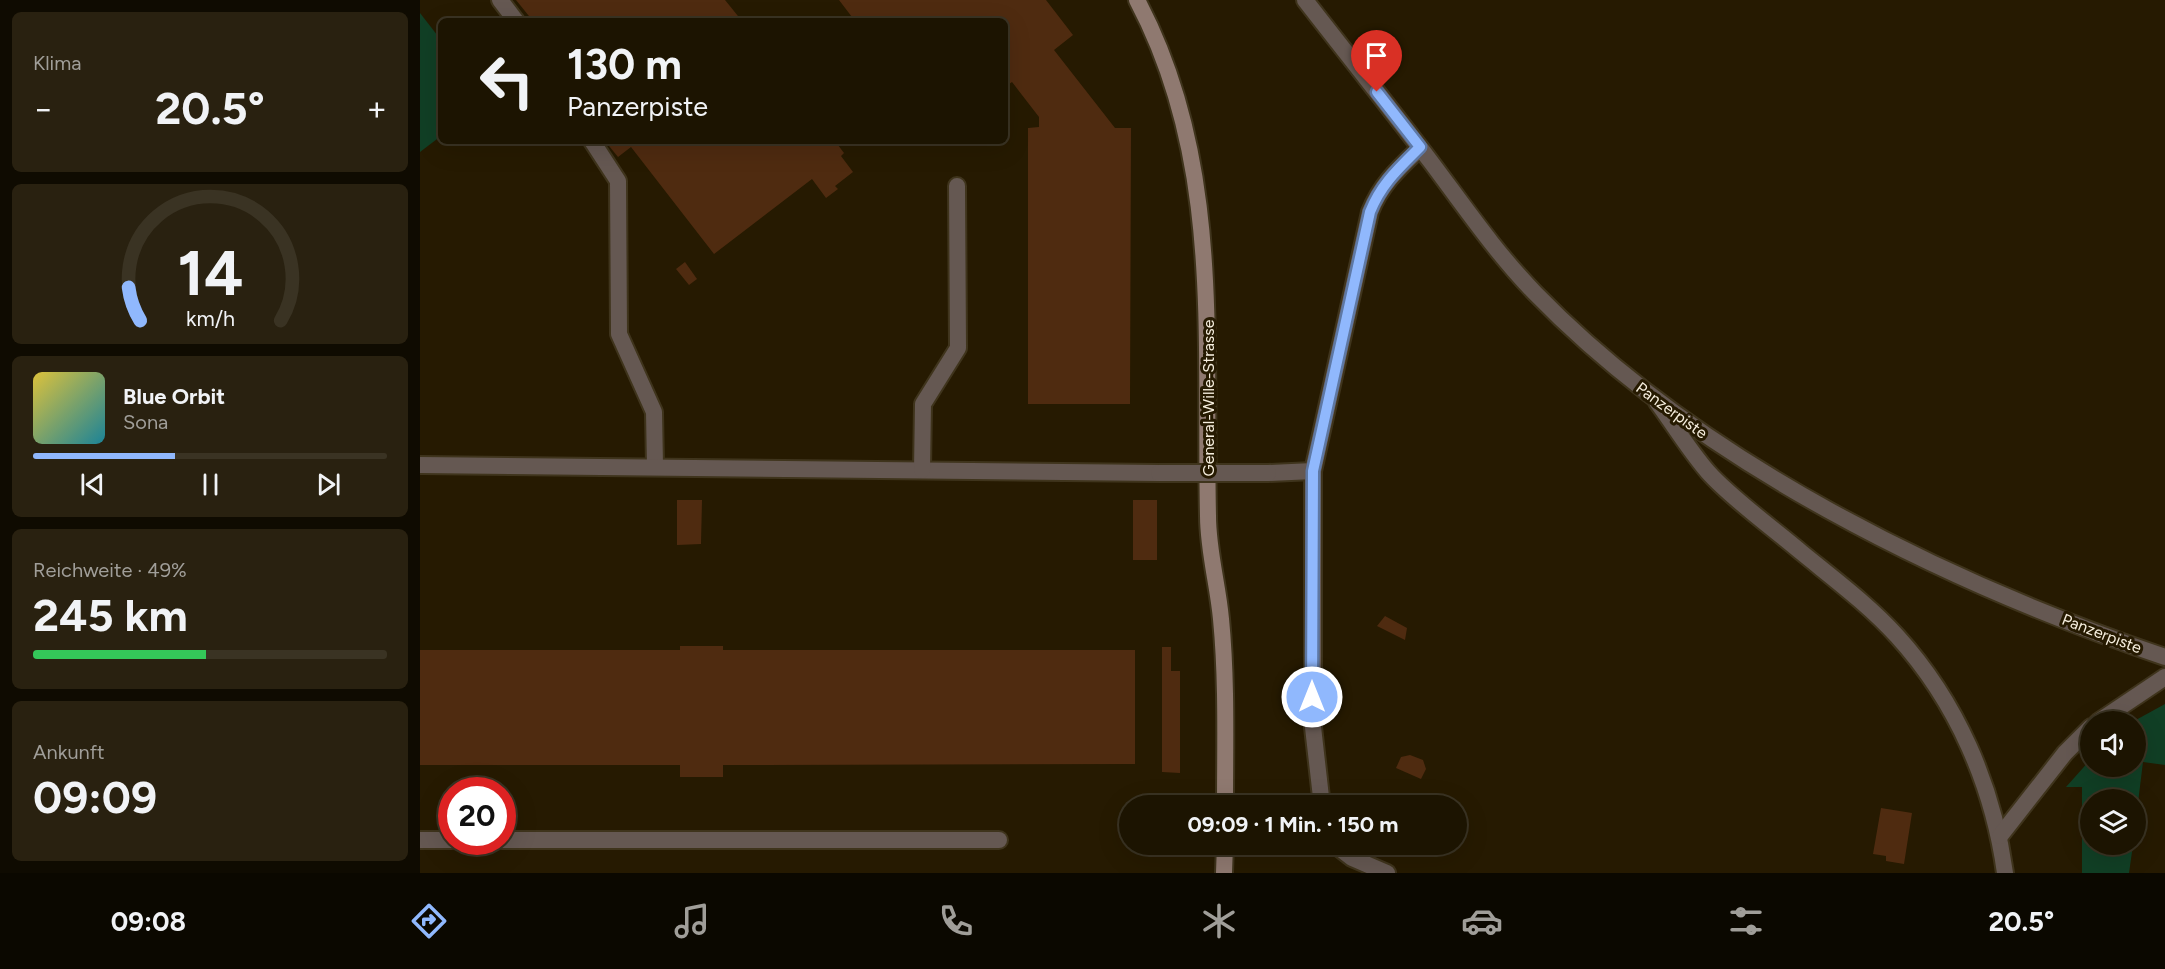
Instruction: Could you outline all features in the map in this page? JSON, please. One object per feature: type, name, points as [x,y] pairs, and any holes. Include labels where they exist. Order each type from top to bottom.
[{"type":"main road","name":"General-Wille-Strasse","points":[[1137,0],[1167,68],[1177,99],[1192,156],[1202,215],[1208,331],[1208,518],[1221,618],[1225,671],[1225,795]]},
{"type":"main road","points":[[1224,873],[1225,855]]},
{"type":"street","points":[[500,0],[514,18]]},
{"type":"street","name":"Panzerpiste","points":[[1305,0],[1488,237],[1534,292],[1588,343],[1657,401],[1736,456],[1864,528],[2035,608],[2165,657]]},
{"type":"street","points":[[594,144],[618,181],[619,334],[654,412],[655,466]]},
{"type":"street","points":[[1321,795],[1313,727],[1313,471],[1370,212],[1378,192],[1389,177],[1420,147]]},
{"type":"street","points":[[922,470],[923,404],[958,348],[957,186]]},
{"type":"street","points":[[1657,401],[1708,473],[1865,605],[1896,635],[1924,668],[1961,728],[1988,792],[2000,836],[2005,873]]},
{"type":"street","points":[[420,465],[1159,473],[1313,471]]},
{"type":"street","points":[[2114,711],[2165,677]]},
{"type":"street","points":[[2000,836],[2058,761],[2080,738]]},
{"type":"street","points":[[420,840],[438,840]]},
{"type":"street","points":[[516,840],[999,840]]},
{"type":"street","points":[[1348,855],[1387,873]]},
{"type":"green space","points":[[420,13],[438,36],[438,138],[420,152]]},
{"type":"green space","points":[[2165,704],[2165,765],[2146,762],[2146,714]]},
{"type":"green space","points":[[2080,771],[2080,777],[2141,777],[2140,789],[2066,787]]},
{"type":"green space","points":[[2082,855],[2132,855],[2129,873],[2082,873]]},
{"type":"building","points":[[516,0],[725,0],[740,18],[531,18]]},
{"type":"building","points":[[839,0],[1046,0],[1073,35],[1054,50],[1115,128],[1131,128],[1130,404],[1028,404],[1028,128],[1039,127],[1039,117],[1012,82],[1008,85],[1008,18],[853,18]]},
{"type":"building","points":[[607,144],[837,144],[844,153],[841,156],[853,172],[835,186],[838,189],[826,198],[812,179],[714,254],[631,147],[618,157]]},
{"type":"building","points":[[685,262],[697,279],[689,285],[676,269]]},
{"type":"building","points":[[677,500],[702,500],[701,544],[677,545]]},
{"type":"building","points":[[1133,500],[1157,500],[1157,560],[1133,560]]},
{"type":"building","points":[[1385,616],[1407,628],[1405,640],[1377,626]]},
{"type":"building","points":[[680,646],[723,646],[723,650],[1135,650],[1135,764],[723,765],[723,777],[680,777],[680,765],[420,765],[420,650],[680,650]]},
{"type":"building","points":[[1162,647],[1171,647],[1171,671],[1180,671],[1180,773],[1162,772]]},
{"type":"building","points":[[1410,755],[1423,760],[1426,769],[1421,779],[1396,768],[1401,757]]},
{"type":"building","points":[[1881,808],[1912,813],[1904,864],[1886,861],[1886,856],[1873,854]]},
{"type":"route","points":[[1312,697],[1313,471],[1370,212],[1378,192],[1389,177],[1420,147],[1377,92]]}]
